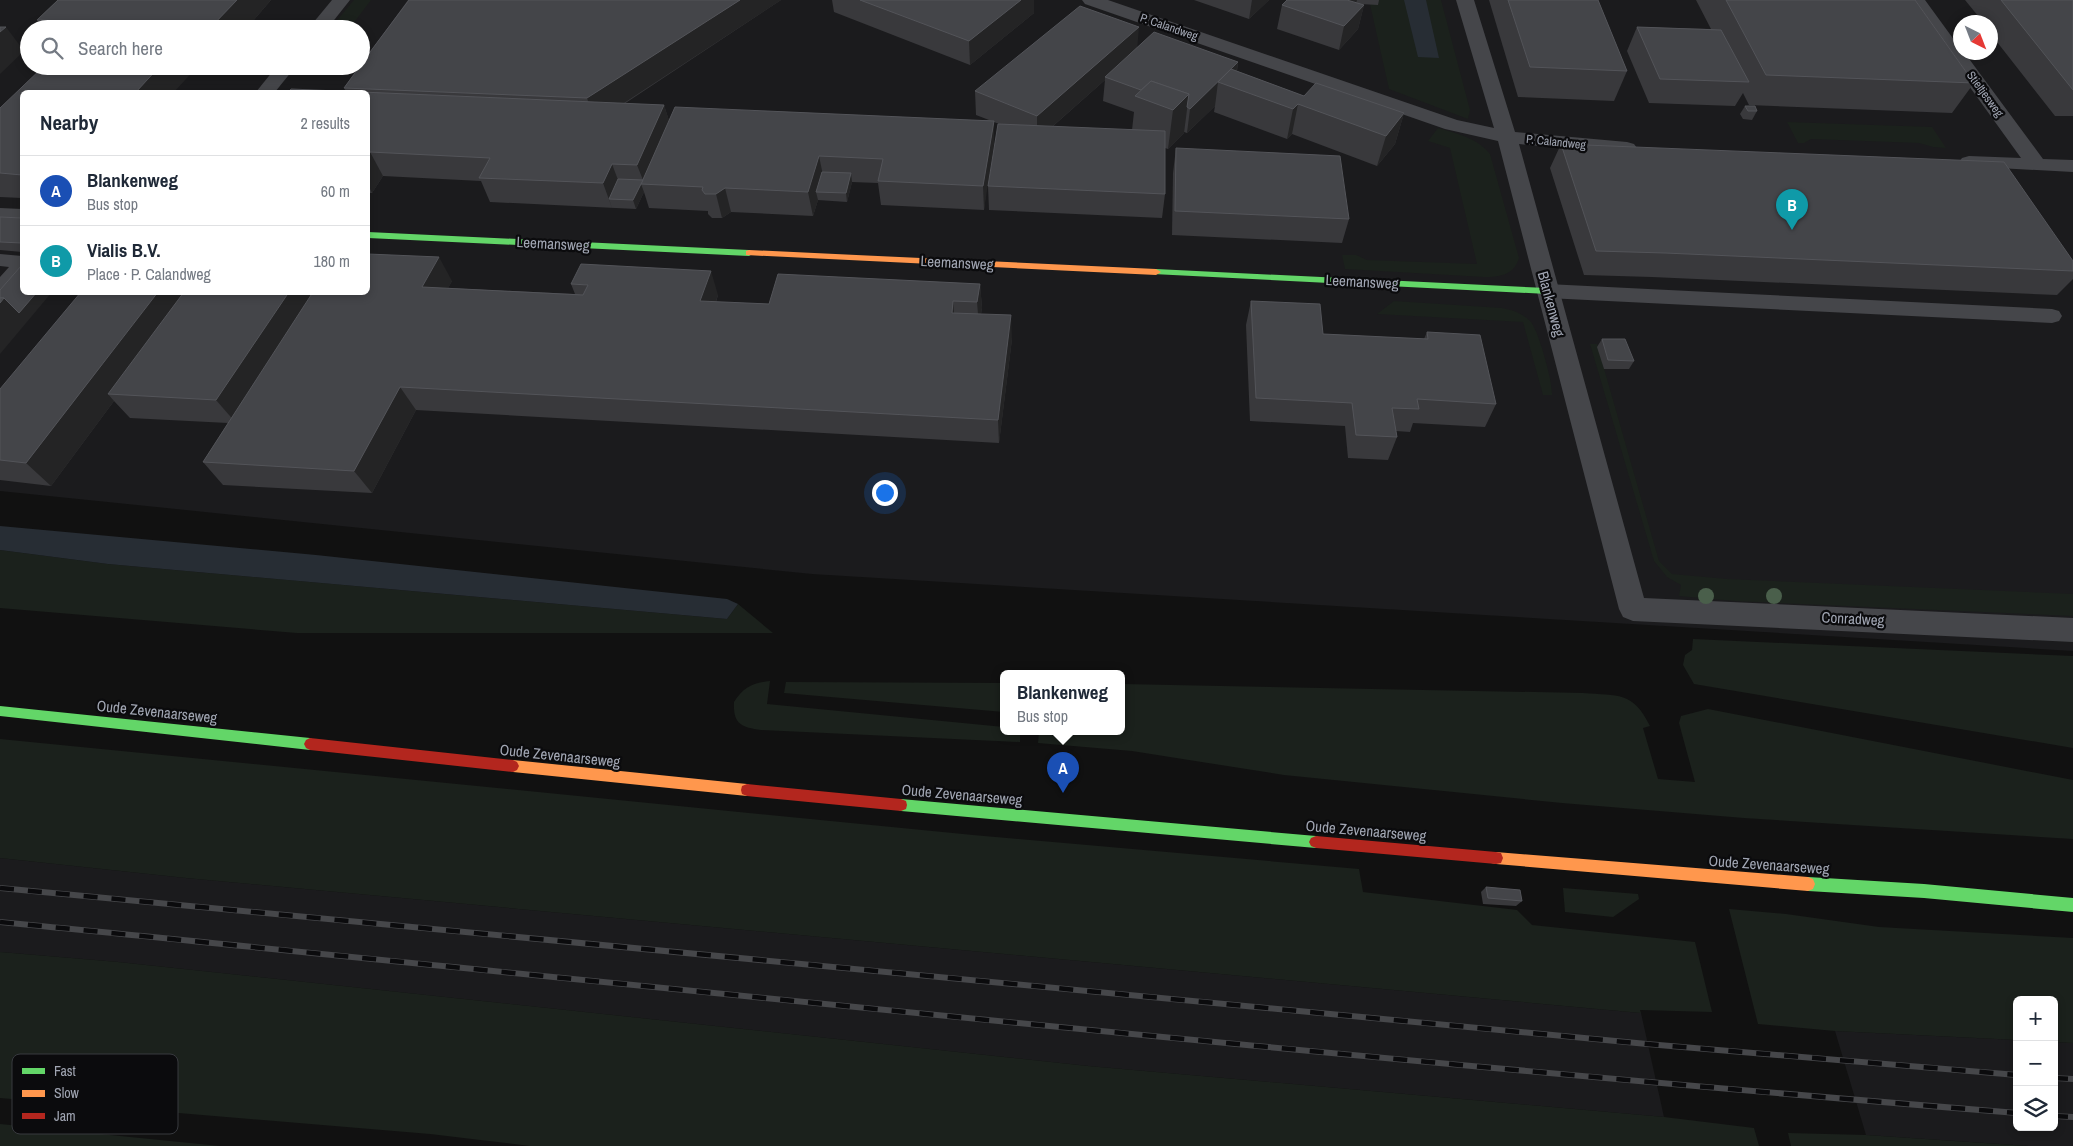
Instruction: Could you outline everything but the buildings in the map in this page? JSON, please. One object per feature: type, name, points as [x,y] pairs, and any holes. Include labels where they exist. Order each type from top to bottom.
[{"type":"street","points":[[324,20],[341,0]]},
{"type":"street","name":"P. Calandweg","points":[[1091,0],[1452,125],[1507,137],[1645,149]]},
{"type":"street","name":"Blankenweg","points":[[1466,0],[1507,137],[1633,609]]},
{"type":"street","name":"Stieltjesweg","points":[[1916,0],[2037,165]]},
{"type":"street","points":[[267,90],[279,75]]},
{"type":"street","points":[[1948,161],[2073,166]]},
{"type":"street","name":"Leemansweg","points":[[370,235],[1547,291]]},
{"type":"street","name":"Conradweg","points":[[1633,609],[2073,630]]},
{"type":"street","name":"Oude Zevenaarseweg","points":[[0,711],[682,784],[1138,827],[1764,881],[1924,891],[2073,905]]},
{"type":"lane","points":[[0,214],[20,215]]},
{"type":"lane","points":[[0,260],[20,263]]},
{"type":"lane","points":[[0,289],[20,265]]},
{"type":"lane","points":[[1547,291],[2052,316]]},
{"type":"shaded area","points":[[0,0],[2073,0],[2073,651],[812,574],[0,491]]},
{"type":"shaded area","points":[[354,0],[371,0],[356,20],[337,20]]},
{"type":"shaded area","points":[[1369,0],[1441,0],[1470,110],[1468,119],[1389,89]]},
{"type":"shaded area","points":[[1404,0],[1426,0],[1439,58],[1418,57]]},
{"type":"shaded area","points":[[1787,122],[1932,127],[1946,148],[1919,143],[1811,139],[1804,143],[1798,143]]},
{"type":"shaded area","points":[[1438,128],[1473,140],[1490,154],[1519,258],[1517,264],[1506,274],[1490,277],[1345,269],[1342,255],[1356,255],[1367,260],[1477,264],[1450,148],[1428,141]]},
{"type":"shaded area","points":[[1394,301],[1502,308],[1524,316],[1530,321],[1541,344],[1552,395],[1543,395],[1523,322],[1377,314]]},
{"type":"shaded area","points":[[1590,344],[1597,344],[1659,561],[1672,574],[1727,579],[2073,594],[2073,616],[1735,601],[1679,596],[1681,585],[1667,577],[1654,561]]},
{"type":"shaded area","points":[[0,526],[316,555],[727,599],[738,604],[727,619],[108,564],[0,550]]},
{"type":"shaded area","points":[[0,550],[108,564],[727,619],[738,604],[773,633],[297,633],[0,608]]},
{"type":"shaded area","points":[[1693,639],[2073,656],[2073,748],[1694,684],[1683,665],[1685,655],[1692,650]]},
{"type":"shaded area","points":[[770,681],[767,704],[1000,727],[1000,735],[1020,735],[1020,742],[761,730],[743,726],[735,715],[734,702],[741,693],[758,683]]},
{"type":"shaded area","points":[[786,682],[1000,683],[1000,712],[784,693]]},
{"type":"shaded area","points":[[1125,684],[1583,693],[1615,696],[1631,701],[1637,706],[1650,726],[1643,728],[1658,779],[1695,782],[1679,723],[1681,716],[1708,709],[2073,780],[2073,839],[1744,818],[1562,803],[1284,775],[1132,751],[1038,743],[1039,735],[1125,735]]},
{"type":"shaded area","points":[[0,739],[973,835],[1359,869],[1363,892],[1517,910],[1532,925],[1695,942],[1712,1012],[1640,1010],[1641,1013],[186,878],[0,858]]},
{"type":"shaded area","points":[[0,858],[186,878],[1641,1013],[1664,1117],[1088,1066],[118,962],[0,952]]},
{"type":"shaded area","points":[[1563,888],[1638,894],[1639,899],[1613,917],[1565,912]]},
{"type":"shaded area","points":[[1729,909],[1786,914],[1879,927],[2073,938],[2073,1043],[2058,1042],[2058,996],[2013,996],[2013,1040],[1835,1031],[1758,1024]]},
{"type":"shaded area","points":[[0,952],[118,962],[1088,1066],[1664,1117],[1754,1128],[1759,1146],[530,1146],[430,1134],[178,1113],[178,1054],[12,1054],[12,1099],[0,1098]]},
{"type":"shaded area","points":[[1835,1031],[2013,1040],[2013,1131],[2058,1131],[2058,1042],[2073,1043],[2073,1146],[2028,1146],[1866,1135]]},
{"type":"shaded area","points":[[0,1124],[12,1125],[12,1134],[100,1134],[220,1146],[0,1146]]},
{"type":"shaded area","points":[[1788,1133],[1866,1135],[2028,1146],[1791,1146]]},
{"type":"railway","points":[[0,888],[1647,1044],[2013,1075]]},
{"type":"railway","points":[[0,922],[1512,1070],[2013,1113]]},
{"type":"railway","points":[[2058,1078],[2073,1079]]},
{"type":"railway","points":[[2058,1116],[2073,1117]]},
{"type":"traffic: fast","points":[[370,235],[749,253]]},
{"type":"traffic: fast","points":[[1156,272],[1547,291]]},
{"type":"traffic: fast","points":[[0,711],[310,744]]},
{"type":"traffic: fast","points":[[901,805],[1316,842]]},
{"type":"traffic: fast","points":[[1808,884],[1924,891],[2073,905]]},
{"type":"traffic: slow","points":[[749,253],[1156,272]]},
{"type":"traffic: slow","points":[[513,766],[747,790]]},
{"type":"traffic: slow","points":[[1496,858],[1808,884]]},
{"type":"traffic: jam","points":[[310,744],[513,766]]},
{"type":"traffic: jam","points":[[747,790],[901,805]]},
{"type":"traffic: jam","points":[[1316,842],[1496,858]]},
{"type":"place","name":"Vialis B.V.","points":[[1792,230]]},
{"type":"place","name":"Blankenweg","points":[[1063,793]]}]
